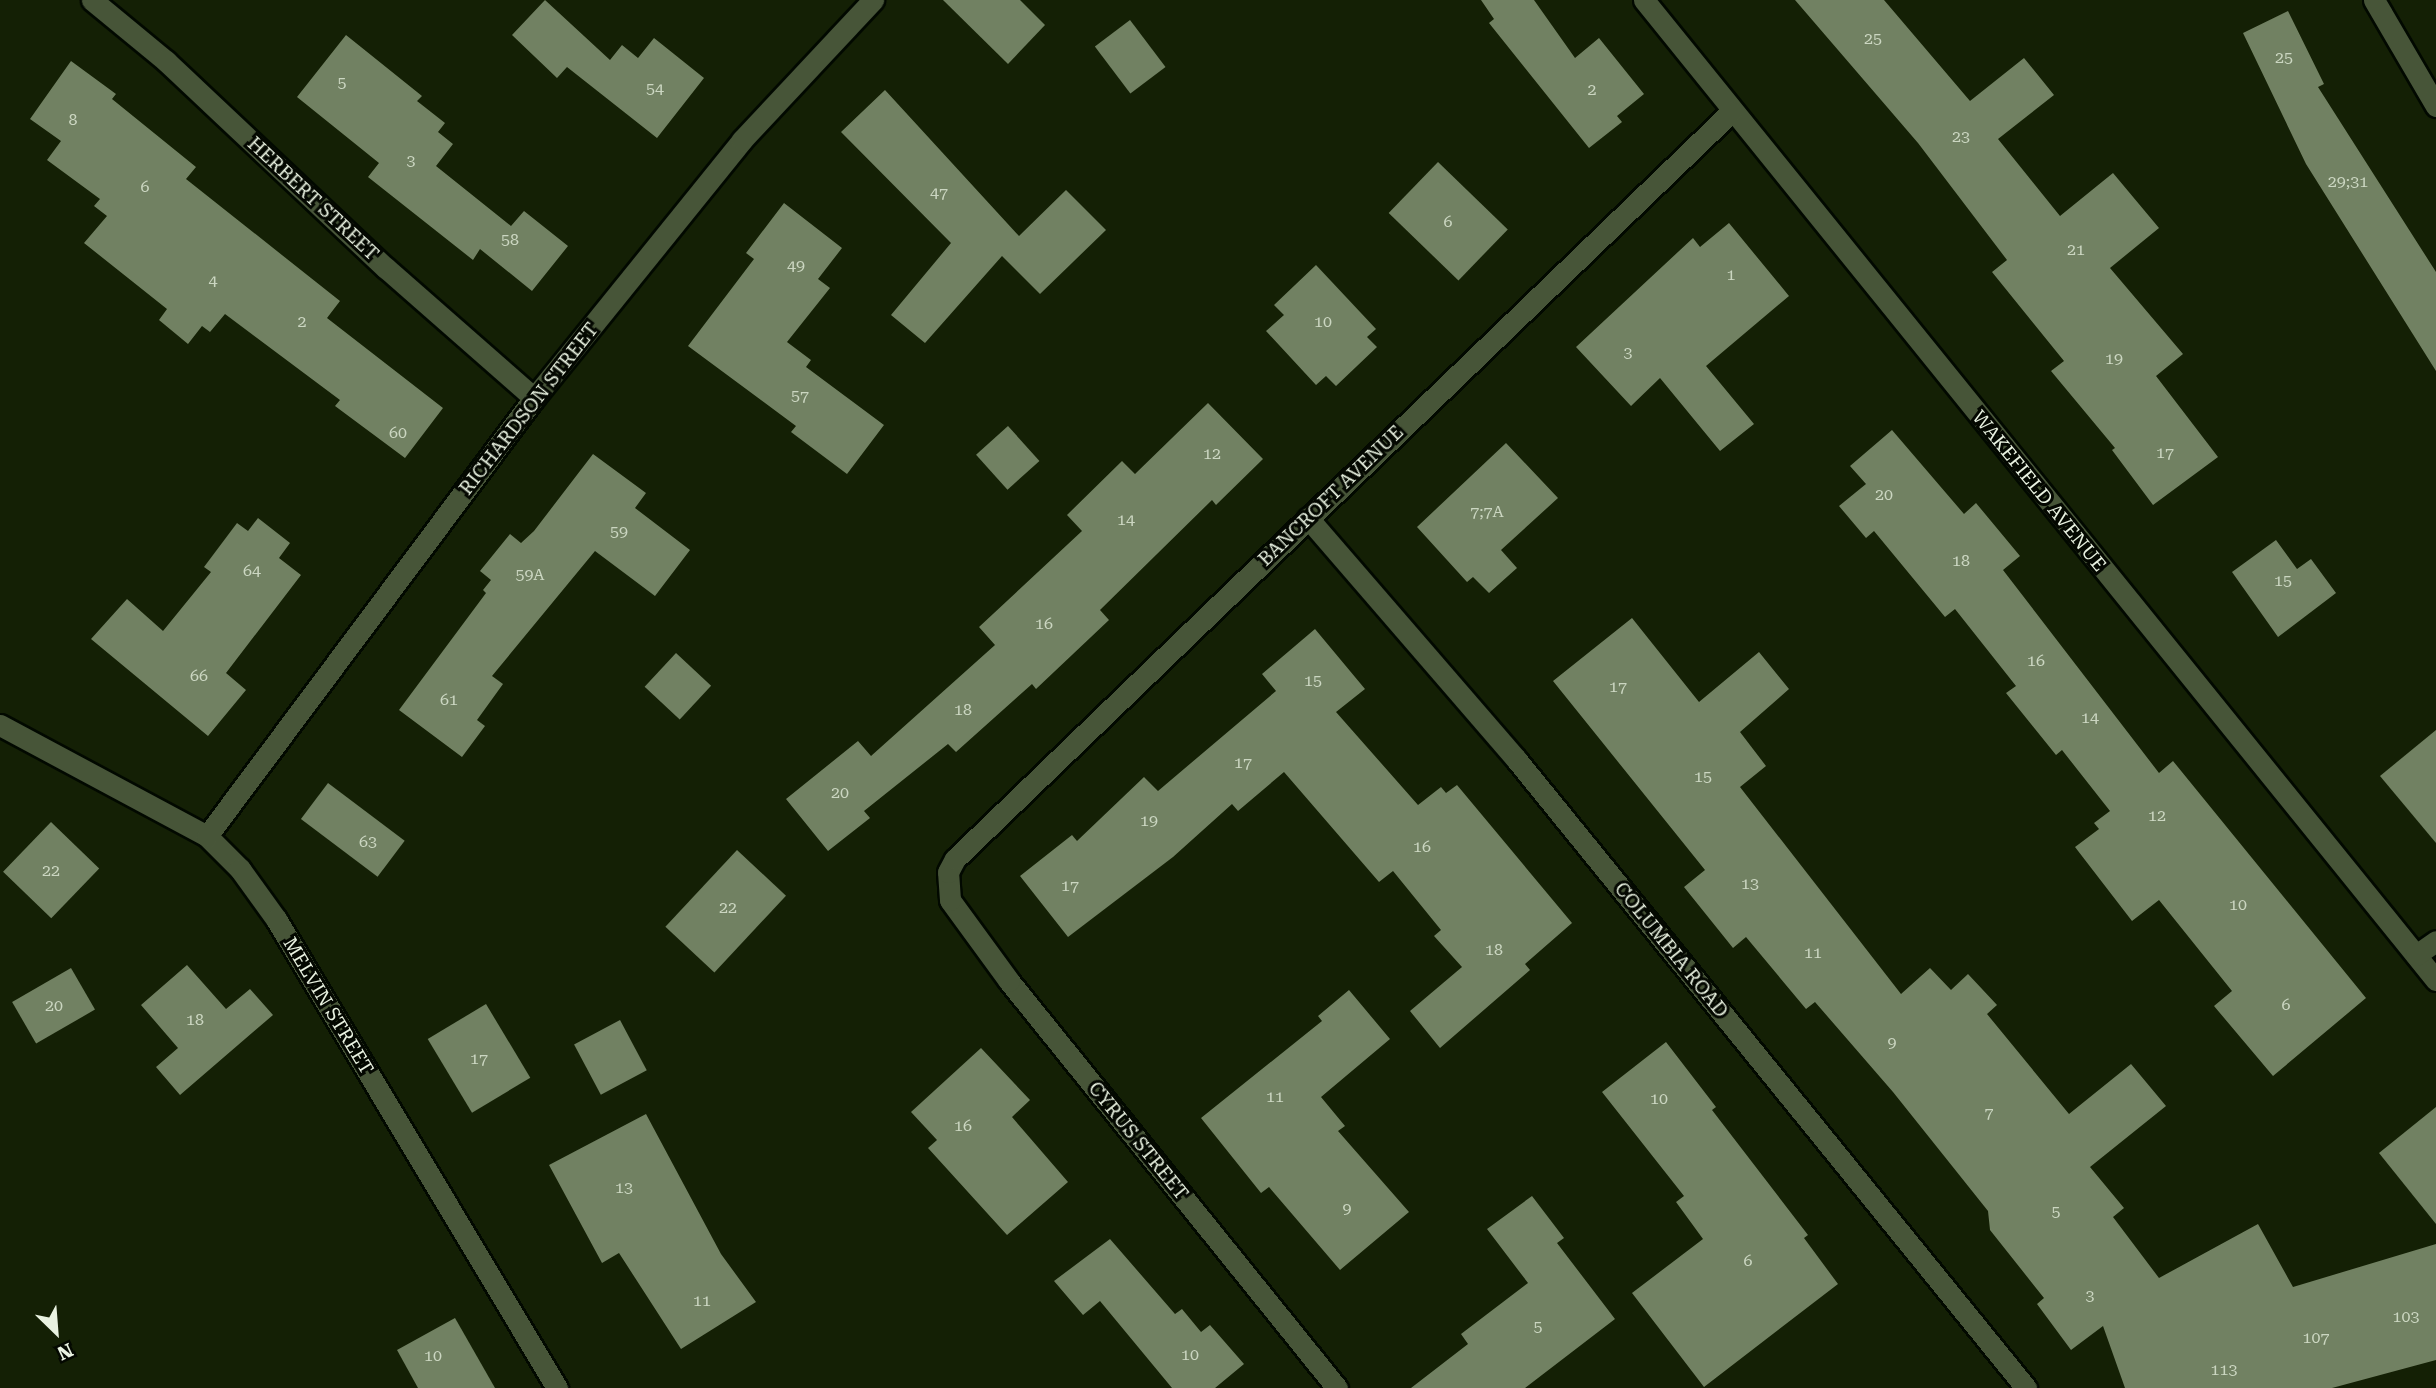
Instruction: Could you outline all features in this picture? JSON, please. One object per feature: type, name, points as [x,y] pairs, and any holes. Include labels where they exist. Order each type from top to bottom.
[{"type":"street","name":"HERBERT STREET","points":[[92,0],[166,61],[386,268],[534,398]]},
{"type":"street","name":"RICHARDSON STREET","points":[[207,836],[534,398],[742,140],[873,0]]},
{"type":"street","name":"WAKEFIELD AVENUE","points":[[1644,0],[1731,112],[2436,980]]},
{"type":"street","points":[[2374,0],[2436,106]]},
{"type":"street","name":"BANCROFT AVENUE","points":[[947,889],[948,872],[955,859],[1731,112]]},
{"type":"street","name":"COLUMBIA ROAD","points":[[1308,518],[1516,759],[2026,1388]]},
{"type":"street","name":"MELVIN STREET","points":[[0,725],[207,836],[235,862],[276,919],[557,1388]]},
{"type":"street","name":"CYRUS STREET","points":[[947,889],[953,905],[1009,981],[1337,1388]]},
{"type":"street","points":[[2416,955],[2436,942]]},
{"type":"building","points":[[545,0],[610,60],[622,45],[638,58],[654,38],[704,78],[657,138],[567,67],[557,78],[512,35]]},
{"type":"building","points":[[943,0],[1020,0],[1045,25],[1008,64]]},
{"type":"building","points":[[1481,0],[1534,0],[1575,58],[1599,38],[1644,94],[1617,116],[1622,122],[1589,148],[1489,23],[1494,19]]},
{"type":"building","points":[[1795,0],[1884,0],[1970,101],[2024,58],[2054,95],[1998,139],[2060,216],[2113,173],[2159,228],[2110,268],[2183,354],[2156,376],[2218,457],[2153,505],[2112,450],[2115,448],[2051,371],[2064,361],[1992,272],[2007,260],[1918,143]]},
{"type":"building","points":[[2288,11],[2324,84],[2318,87],[2436,272],[2436,371],[2306,164],[2243,33]]},
{"type":"building","points":[[1130,20],[1166,67],[1130,94],[1095,46]]},
{"type":"building","points":[[346,35],[422,96],[417,101],[445,123],[438,132],[453,144],[436,166],[511,226],[524,211],[568,246],[532,291],[480,249],[473,260],[368,177],[379,163],[297,97]]},
{"type":"building","points":[[71,61],[116,94],[112,99],[196,167],[186,179],[340,301],[327,318],[443,408],[405,458],[335,406],[340,400],[225,314],[210,332],[202,326],[188,344],[159,320],[167,309],[84,243],[107,216],[94,206],[100,199],[47,160],[61,141],[30,119]]},
{"type":"building","points":[[885,90],[1019,236],[1066,190],[1106,230],[1040,294],[1002,256],[925,343],[891,315],[951,243],[841,132]]},
{"type":"building","points":[[1438,162],[1508,229],[1458,280],[1389,213]]},
{"type":"building","points":[[784,203],[842,248],[818,279],[830,288],[787,342],[811,360],[806,367],[884,425],[847,474],[791,432],[796,426],[688,346],[754,259],[746,253]]},
{"type":"building","points":[[1729,223],[1789,296],[1706,366],[1754,424],[1720,451],[1660,378],[1631,406],[1576,347],[1693,238],[1700,247]]},
{"type":"building","points":[[1316,265],[1376,329],[1367,337],[1377,347],[1336,386],[1326,376],[1316,385],[1266,331],[1284,315],[1274,305]]},
{"type":"building","points":[[1208,403],[1263,459],[1216,505],[1212,500],[1100,610],[1109,620],[1036,689],[1032,684],[956,752],[948,744],[864,811],[870,818],[828,851],[786,799],[858,741],[871,756],[995,645],[979,627],[1082,531],[1067,515],[1122,461],[1135,474]]},
{"type":"building","points":[[1008,426],[1039,461],[1007,490],[976,455]]},
{"type":"building","points":[[1892,430],[1964,514],[1976,503],[2020,556],[2003,570],[2159,773],[2173,761],[2366,998],[2273,1076],[2214,1006],[2232,991],[2159,900],[2132,921],[2075,847],[2099,829],[2094,823],[2110,811],[2062,750],[2056,755],[2006,693],[2016,686],[1955,609],[1945,617],[1874,531],[1866,538],[1839,506],[1866,484],[1850,466]]},
{"type":"building","points":[[1506,443],[1558,498],[1501,550],[1517,568],[1489,593],[1473,577],[1467,582],[1417,527]]},
{"type":"building","points":[[593,454],[646,493],[635,508],[690,550],[655,596],[595,551],[492,676],[503,684],[477,720],[485,726],[462,757],[399,710],[486,593],[483,590],[491,580],[480,571],[510,534],[521,543],[534,531]]},
{"type":"building","points":[[258,518],[290,543],[279,558],[301,575],[226,673],[246,690],[208,736],[91,639],[127,599],[163,631],[211,572],[204,567],[237,523],[248,531]]},
{"type":"building","points":[[2276,540],[2297,569],[2311,559],[2336,593],[2278,637],[2232,572]]},
{"type":"building","points":[[1632,618],[1699,702],[1759,652],[1789,689],[1740,732],[1766,766],[1740,787],[1901,994],[1930,968],[1951,990],[1968,974],[1997,1005],[1987,1014],[2069,1114],[2131,1064],[2166,1106],[2090,1167],[2124,1208],[2113,1217],[2159,1278],[2258,1224],[2293,1287],[2436,1244],[2436,1360],[2332,1388],[2125,1388],[2103,1326],[2071,1350],[2037,1304],[2044,1298],[1990,1230],[1988,1211],[1893,1092],[1815,1002],[1806,1009],[1746,937],[1733,948],[1684,887],[1705,870],[1553,681]]},
{"type":"building","points":[[1315,629],[1365,689],[1336,712],[1418,805],[1441,787],[1446,793],[1457,785],[1572,923],[1525,964],[1530,970],[1440,1048],[1410,1011],[1462,967],[1434,936],[1441,930],[1393,871],[1379,882],[1284,772],[1238,811],[1232,804],[1173,857],[1068,937],[1020,876],[1072,835],[1077,841],[1144,777],[1158,791],[1276,691],[1262,674]]},
{"type":"building","points":[[676,653],[711,686],[680,719],[645,687]]},
{"type":"building","points":[[2436,730],[2436,843],[2380,776]]},
{"type":"building","points":[[328,783],[405,841],[378,877],[301,819]]},
{"type":"building","points":[[51,822],[99,869],[51,918],[3,872]]},
{"type":"building","points":[[737,850],[786,896],[714,972],[665,927]]},
{"type":"building","points":[[187,965],[226,1009],[250,989],[273,1015],[180,1095],[156,1067],[178,1048],[141,1005]]},
{"type":"building","points":[[71,968],[95,1010],[36,1044],[12,1002]]},
{"type":"building","points":[[1349,990],[1390,1039],[1321,1097],[1345,1126],[1338,1131],[1409,1212],[1340,1270],[1269,1187],[1261,1193],[1201,1118],[1322,1021],[1318,1016]]},
{"type":"building","points":[[486,1004],[530,1078],[472,1113],[428,1039]]},
{"type":"building","points":[[620,1020],[647,1070],[601,1095],[574,1044]]},
{"type":"building","points":[[1666,1042],[1716,1107],[1712,1110],[1808,1235],[1804,1238],[1838,1284],[1704,1387],[1632,1293],[1703,1239],[1676,1202],[1684,1196],[1602,1092]]},
{"type":"building","points":[[981,1048],[1030,1100],[1012,1117],[1068,1182],[1007,1235],[928,1148],[937,1140],[911,1112]]},
{"type":"building","points":[[2436,1107],[2436,1224],[2379,1153]]},
{"type":"building","points":[[646,1114],[721,1254],[756,1302],[681,1349],[619,1253],[602,1263],[549,1165]]},
{"type":"building","points":[[1532,1196],[1564,1238],[1557,1243],[1615,1319],[1525,1388],[1411,1388],[1468,1344],[1461,1334],[1528,1283],[1487,1229]]},
{"type":"building","points":[[1110,1239],[1175,1314],[1182,1309],[1201,1332],[1210,1325],[1244,1364],[1215,1388],[1172,1388],[1100,1301],[1083,1315],[1054,1281]]},
{"type":"building","points":[[455,1318],[495,1388],[418,1388],[397,1350]]}]
